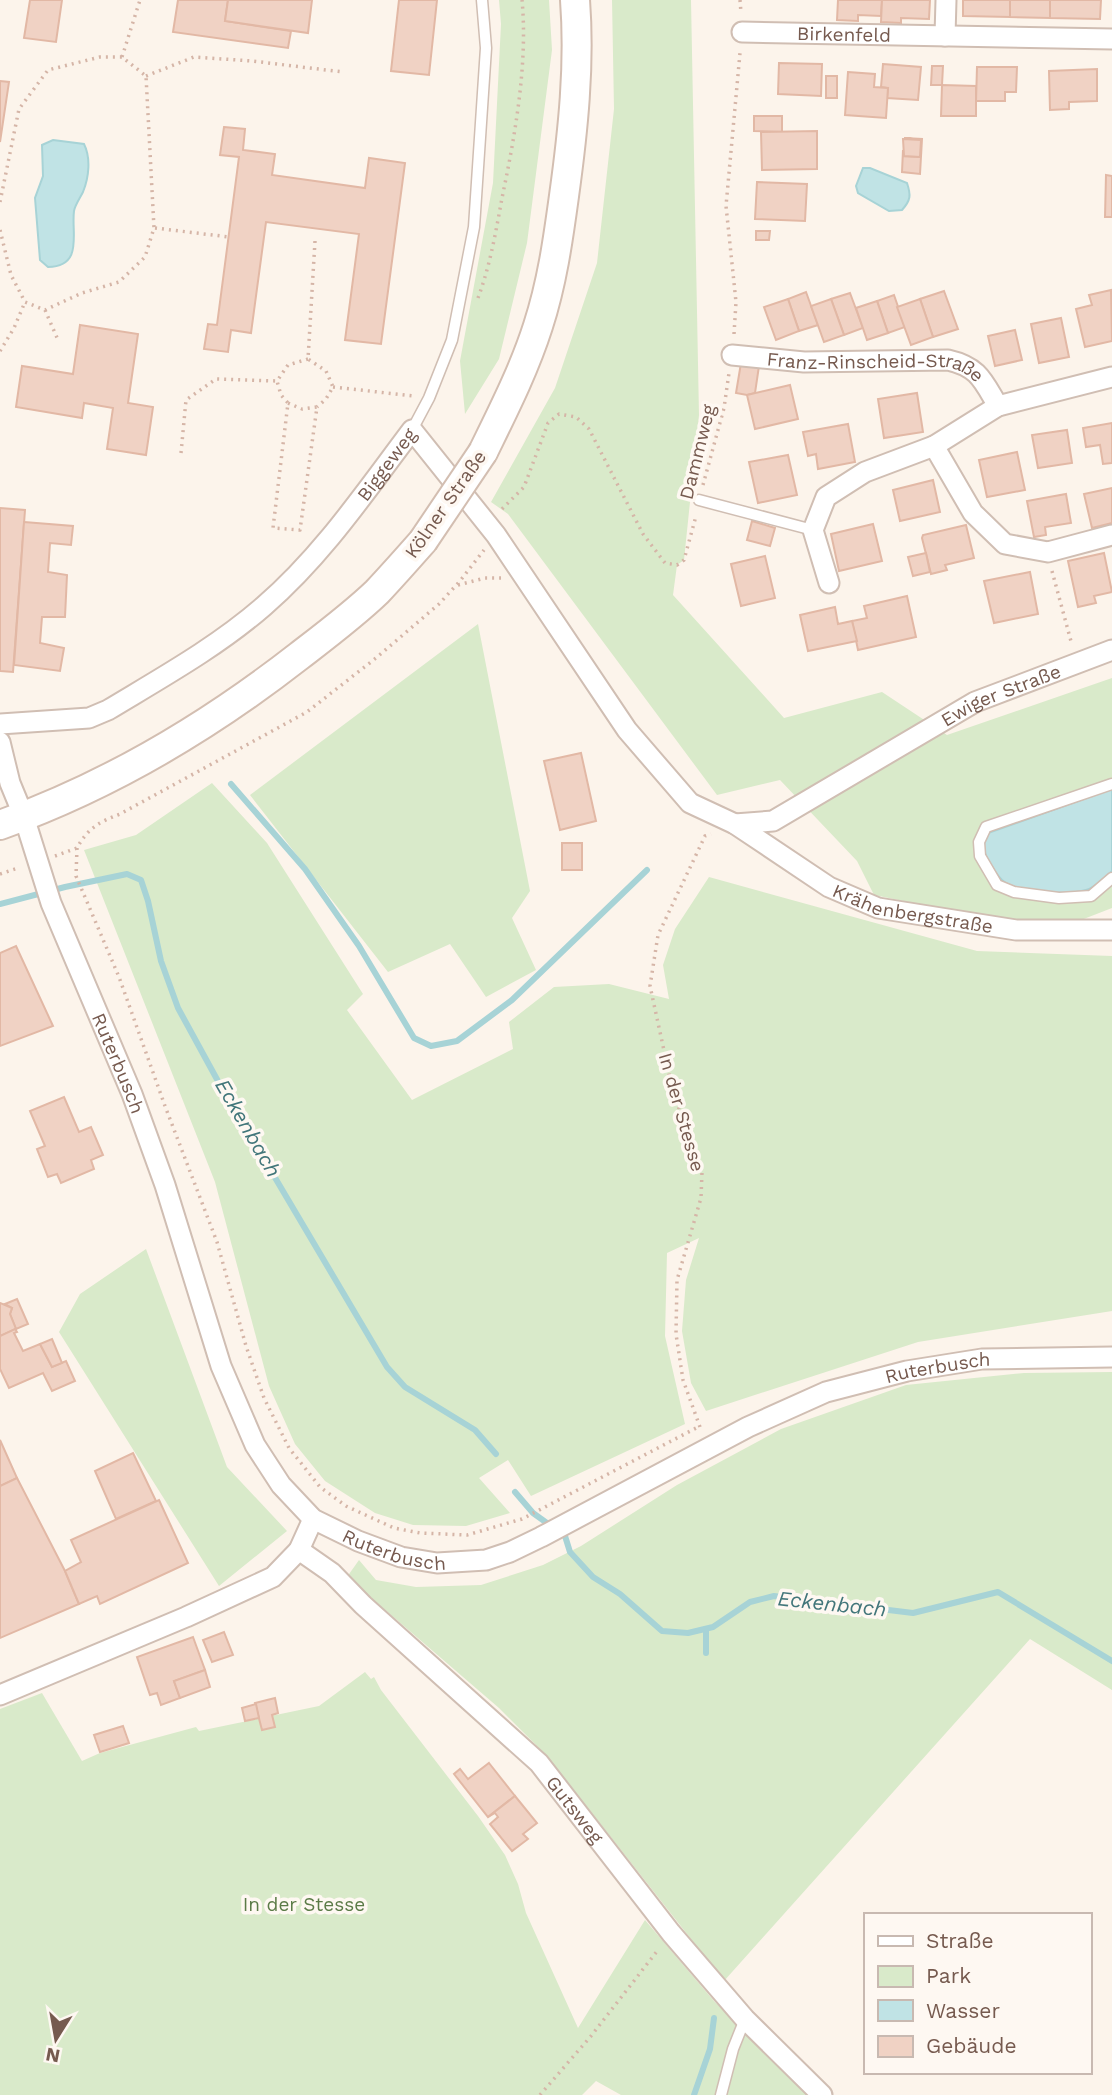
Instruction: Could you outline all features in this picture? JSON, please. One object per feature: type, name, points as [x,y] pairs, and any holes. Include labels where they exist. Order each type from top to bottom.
[{"type":"main road","name":"Kölner Straße","points":[[12,821],[111,779],[199,728],[338,626],[376,592],[423,541],[483,452],[517,384],[555,265],[574,128],[577,26],[575,0]]},
{"type":"street","points":[[945,36],[946,0]]},
{"type":"street","name":"Birkenfeld","points":[[742,32],[1112,39]]},
{"type":"street","name":"Franz-Rinscheid-Straße","points":[[732,355],[804,362],[948,360],[968,365],[983,380],[998,406]]},
{"type":"street","name":"Franz-Rinscheid-Straße","points":[[813,530],[826,497],[865,472],[934,446],[998,406],[1112,377]]},
{"type":"street","name":"Krähenbergstraße","points":[[411,430],[496,535],[627,730],[690,803],[735,824],[829,887],[878,908],[1016,930],[1112,930]]},
{"type":"street","name":"Biggeweg","points":[[0,724],[89,718],[119,704],[223,638],[265,606],[331,537],[411,430]]},
{"type":"street","points":[[934,446],[973,513],[1005,544],[1048,552],[1112,535]]},
{"type":"street","points":[[813,530],[829,583]]},
{"type":"street","name":"Ewiger Straße","points":[[735,824],[773,821],[975,702],[1112,650]]},
{"type":"street","points":[[0,742],[10,783],[12,821]]},
{"type":"street","name":"Ruterbusch","points":[[12,821],[37,861],[51,903],[132,1094],[165,1185],[220,1366],[255,1445],[281,1485],[313,1519],[358,1541],[401,1557],[437,1563],[486,1560],[541,1537],[748,1427],[826,1392],[908,1371],[982,1359],[1112,1357]]},
{"type":"street","points":[[0,1695],[274,1577],[299,1550],[313,1519]]},
{"type":"street","name":"Gutsweg","points":[[299,1550],[332,1573],[363,1605],[539,1763],[671,1933],[745,2019],[822,2095]]},
{"type":"lane","name":"Biggeweg","points":[[411,430],[429,398],[452,340],[474,227],[486,48],[482,0]]},
{"type":"lane","points":[[699,500],[813,530]]},
{"type":"lane","points":[[1112,784],[986,827],[979,842],[980,856],[997,884],[1014,892],[1059,898],[1091,897],[1112,878]]},
{"type":"lane","points":[[721,2095],[733,2049],[745,2019]]},
{"type":"path","points":[[121,57],[140,0]]},
{"type":"path","points":[[475,304],[484,283],[515,135],[524,23],[522,0]]},
{"type":"path","name":"Dammweg","points":[[496,535],[499,512],[524,487],[548,423],[559,414],[576,417],[589,429],[643,534],[665,563],[677,565],[684,560],[724,408],[732,355],[736,302],[726,206],[742,32],[740,0]]},
{"type":"path","points":[[0,202],[19,109],[48,71],[100,57],[121,57],[146,76],[154,228],[145,257],[118,282],[82,293],[45,310]]},
{"type":"path","points":[[146,76],[194,57],[342,72]]},
{"type":"path","points":[[154,228],[229,237]]},
{"type":"path","points":[[0,230],[11,275],[25,302],[45,310],[58,340]]},
{"type":"path","points":[[308,359],[316,242]]},
{"type":"path","points":[[0,351],[25,302]]},
{"type":"path","points":[[308,359],[326,371],[333,387]]},
{"type":"path","points":[[277,381],[288,365],[308,359]]},
{"type":"path","points":[[181,453],[186,400],[216,379],[277,381]]},
{"type":"path","points":[[277,381],[281,395],[288,403],[302,409],[317,407],[333,387]]},
{"type":"path","points":[[333,387],[429,398]]},
{"type":"path","points":[[288,403],[273,528],[300,530],[317,407]]},
{"type":"path","points":[[0,874],[77,848],[94,824],[131,808],[307,712],[439,604],[496,535]]},
{"type":"path","points":[[1048,552],[1067,625]]},
{"type":"path","points":[[456,586],[485,578],[501,578],[532,589]]},
{"type":"path","name":"In der Stesse","points":[[77,848],[76,876],[119,977],[218,1242],[246,1346],[264,1398],[289,1448],[320,1487],[372,1520],[420,1533],[467,1535],[522,1519],[700,1426],[683,1380],[676,1334],[677,1280],[701,1198],[702,1172],[673,1092],[650,986],[658,935],[705,836],[735,824]]},
{"type":"path","points":[[540,2095],[591,2036],[671,1933]]},
{"type":"green space","points":[[499,0],[549,0],[552,50],[527,243],[499,359],[465,414],[460,361],[493,183],[501,24]]},
{"type":"green space","points":[[612,0],[691,0],[699,415],[684,560],[677,565],[673,595],[784,718],[882,692],[947,735],[1112,678],[1112,908],[1076,922],[992,919],[874,895],[857,861],[780,780],[717,795],[508,514],[491,502],[555,388],[597,263],[614,109]]},
{"type":"green space","points":[[478,624],[530,891],[512,918],[536,970],[486,997],[450,944],[388,972],[250,795]]},
{"type":"green space","points":[[212,783],[267,843],[363,994],[347,1010],[412,1100],[513,1049],[509,1022],[554,987],[609,984],[669,999],[663,965],[675,929],[709,877],[977,951],[1112,956],[1112,1311],[918,1342],[706,1411],[691,1383],[682,1331],[686,1280],[699,1238],[667,1253],[665,1336],[685,1424],[531,1496],[508,1460],[479,1478],[510,1513],[466,1526],[413,1525],[375,1513],[325,1481],[295,1444],[269,1386],[215,1182],[84,850],[136,835]]},
{"type":"green space","points":[[146,1249],[227,1467],[287,1531],[219,1586],[59,1332],[80,1294]]},
{"type":"green space","points":[[1112,1372],[1112,1690],[1030,1639],[724,1981],[547,1756],[499,1708],[347,1577],[359,1560],[376,1580],[416,1587],[481,1585],[543,1565],[581,1546],[677,1485],[781,1429],[906,1385],[1024,1373]]},
{"type":"green space","name":"In der Stesse","points":[[365,1672],[371,1679],[374,1677],[505,1855],[518,1884],[526,1913],[578,2028],[645,1920],[714,2001],[808,2095],[621,2095],[596,2081],[582,2095],[0,2095],[0,1709],[42,1693],[82,1761],[100,1753],[196,1727],[199,1731],[319,1706]]},
{"type":"water","points":[[53,140],[84,144],[88,155],[88,174],[83,192],[75,206],[71,255],[67,261],[48,267],[40,260],[35,198],[43,176],[42,145]]},
{"type":"water","points":[[863,168],[870,168],[907,183],[909,197],[902,210],[889,211],[858,193],[856,186]]},
{"type":"water","points":[[1112,789],[1112,871],[1096,885],[1078,892],[1030,891],[1009,885],[996,873],[984,851],[988,833]]},
{"type":"building","points":[[30,0],[62,0],[56,42],[24,38]]},
{"type":"building","points":[[178,0],[228,0],[225,21],[291,31],[288,48],[173,32]]},
{"type":"building","points":[[228,0],[312,0],[308,33],[225,21]]},
{"type":"building","points":[[399,0],[437,0],[429,75],[391,71]]},
{"type":"building","points":[[838,0],[882,0],[881,16],[858,15],[858,21],[837,20]]},
{"type":"building","points":[[882,0],[930,0],[929,19],[901,18],[901,23],[881,22]]},
{"type":"building","points":[[963,0],[1010,0],[1010,17],[963,16]]},
{"type":"building","points":[[1010,0],[1050,0],[1050,18],[1010,17]]},
{"type":"building","points":[[1050,0],[1101,0],[1100,19],[1050,18]]},
{"type":"building","points":[[779,63],[822,64],[821,96],[778,94]]},
{"type":"building","points":[[883,64],[921,67],[918,100],[887,98],[888,88],[881,87]]},
{"type":"building","points":[[932,66],[943,66],[942,85],[931,85]]},
{"type":"building","points":[[977,67],[1017,67],[1016,92],[1005,92],[1005,101],[976,101]]},
{"type":"building","points":[[1097,69],[1097,101],[1069,102],[1069,109],[1050,110],[1049,71]]},
{"type":"building","points":[[848,72],[875,74],[874,87],[888,88],[886,118],[845,115]]},
{"type":"building","points":[[826,76],[837,76],[837,98],[826,98]]},
{"type":"building","points":[[0,81],[9,82],[0,142]]},
{"type":"building","points":[[942,85],[976,86],[976,116],[941,116]]},
{"type":"building","points":[[754,116],[782,116],[782,132],[754,131]]},
{"type":"building","points":[[224,127],[245,129],[243,150],[275,154],[272,175],[365,188],[369,158],[405,163],[381,344],[345,340],[359,234],[266,222],[251,333],[231,330],[228,352],[204,349],[208,324],[217,325],[239,157],[220,155]]},
{"type":"building","points":[[817,131],[817,169],[762,170],[761,132]]},
{"type":"building","points":[[904,138],[922,139],[920,174],[902,172],[903,150],[904,156],[920,157],[921,140]]},
{"type":"building","points":[[903,139],[921,140],[920,157],[904,156]]},
{"type":"building","points":[[1106,175],[1112,176],[1112,217],[1105,217]]},
{"type":"building","points":[[757,182],[807,184],[805,221],[755,219]]},
{"type":"building","points":[[756,231],[770,231],[769,240],[756,240]]},
{"type":"building","points":[[1111,290],[1112,341],[1085,347],[1076,309],[1092,305],[1089,295]]},
{"type":"building","points":[[944,291],[958,329],[933,337],[920,299]]},
{"type":"building","points":[[806,292],[818,325],[799,331],[788,299]]},
{"type":"building","points":[[850,293],[863,328],[844,335],[831,299]]},
{"type":"building","points":[[894,295],[905,327],[888,333],[877,301]]},
{"type":"building","points":[[788,299],[799,331],[776,340],[764,307]]},
{"type":"building","points":[[831,299],[844,335],[824,342],[811,306]]},
{"type":"building","points":[[920,299],[933,337],[911,345],[897,307]]},
{"type":"building","points":[[877,301],[888,333],[867,340],[856,308]]},
{"type":"building","points":[[1061,318],[1069,357],[1039,363],[1031,324]]},
{"type":"building","points":[[80,325],[138,334],[128,403],[153,407],[146,455],[107,449],[113,408],[84,403],[82,418],[16,407],[22,366],[73,374]]},
{"type":"building","points":[[1015,330],[1022,360],[995,366],[988,336]]},
{"type":"building","points":[[741,363],[759,366],[755,393],[736,393]]},
{"type":"building","points":[[790,385],[798,419],[755,429],[747,395]]},
{"type":"building","points":[[917,393],[923,432],[884,438],[878,399]]},
{"type":"building","points":[[1112,423],[1112,463],[1103,464],[1100,445],[1086,447],[1083,428]]},
{"type":"building","points":[[848,424],[855,462],[818,469],[816,454],[808,456],[803,432]]},
{"type":"building","points":[[1067,430],[1072,463],[1038,468],[1032,435]]},
{"type":"building","points":[[1017,452],[1025,490],[987,497],[979,460]]},
{"type":"building","points":[[788,455],[797,495],[758,503],[749,462]]},
{"type":"building","points":[[933,480],[940,512],[900,521],[893,490]]},
{"type":"building","points":[[1112,488],[1112,523],[1092,528],[1084,494]]},
{"type":"building","points":[[1066,494],[1071,523],[1045,527],[1046,535],[1034,537],[1027,501]]},
{"type":"building","points":[[0,508],[25,510],[13,672],[0,671]]},
{"type":"building","points":[[752,521],[775,528],[770,546],[747,540]]},
{"type":"building","points":[[24,522],[73,526],[71,545],[50,543],[48,572],[67,575],[65,617],[42,617],[40,643],[64,648],[60,671],[14,665]]},
{"type":"building","points":[[873,524],[882,561],[839,571],[831,534]]},
{"type":"building","points":[[966,525],[974,558],[945,565],[947,570],[931,574],[923,535]]},
{"type":"building","points":[[926,553],[930,572],[913,576],[908,557]]},
{"type":"building","points":[[1104,553],[1112,592],[1094,596],[1096,603],[1078,607],[1068,561]]},
{"type":"building","points":[[765,556],[775,598],[741,606],[731,564]]},
{"type":"building","points":[[1030,572],[1038,614],[994,623],[984,581]]},
{"type":"building","points":[[907,596],[916,637],[858,650],[852,621],[867,618],[864,606]]},
{"type":"building","points":[[835,607],[838,624],[852,621],[857,641],[808,651],[800,615]]},
{"type":"building","points":[[581,753],[596,821],[560,830],[544,761]]},
{"type":"building","points":[[562,843],[582,843],[582,870],[562,870]]},
{"type":"building","points":[[16,946],[53,1026],[0,1046],[0,953]]},
{"type":"building","points":[[64,1097],[79,1132],[91,1127],[103,1155],[91,1160],[94,1169],[61,1183],[57,1174],[48,1177],[37,1149],[45,1146],[30,1111]]},
{"type":"building","points":[[17,1299],[28,1324],[16,1329],[10,1314],[12,1308],[5,1304]]},
{"type":"building","points":[[0,1303],[12,1308],[10,1314],[16,1329],[0,1336]]},
{"type":"building","points":[[15,1329],[17,1332],[14,1333],[23,1351],[40,1344],[52,1367],[66,1361],[75,1381],[52,1391],[43,1373],[9,1388],[0,1369],[0,1336]]},
{"type":"building","points":[[52,1339],[62,1363],[52,1367],[40,1344]]},
{"type":"building","points":[[0,1440],[17,1478],[0,1486]]},
{"type":"building","points":[[133,1453],[156,1501],[116,1519],[95,1471]]},
{"type":"building","points":[[17,1478],[79,1604],[0,1638],[0,1486]]},
{"type":"building","points":[[159,1500],[188,1563],[100,1604],[97,1596],[79,1604],[65,1571],[81,1562],[71,1540]]},
{"type":"building","points":[[224,1632],[233,1655],[212,1662],[203,1640]]},
{"type":"building","points":[[193,1637],[205,1670],[174,1681],[180,1698],[161,1705],[157,1693],[150,1695],[137,1657]]},
{"type":"building","points":[[205,1670],[210,1687],[180,1698],[174,1681]]},
{"type":"building","points":[[275,1698],[278,1713],[272,1715],[275,1727],[262,1730],[255,1703]]},
{"type":"building","points":[[256,1704],[259,1718],[245,1721],[242,1708]]},
{"type":"building","points":[[123,1726],[129,1743],[100,1752],[94,1735]]},
{"type":"building","points":[[489,1763],[515,1796],[488,1817],[454,1774],[460,1769],[468,1779]]},
{"type":"building","points":[[515,1796],[537,1823],[523,1834],[528,1839],[512,1851],[490,1824],[498,1817],[495,1813],[488,1817]]},
{"type":"waterway","points":[[231,784],[305,869],[359,946],[414,1038],[431,1046],[457,1041],[512,1000],[647,870]]},
{"type":"waterway","name":"Eckenbach","points":[[0,904],[127,874],[141,880],[161,961],[178,1008],[219,1083],[387,1367],[405,1387],[475,1430],[496,1454]]},
{"type":"waterway","name":"Eckenbach","points":[[515,1492],[533,1513],[565,1536],[570,1552],[593,1577],[620,1594],[662,1631],[688,1633],[713,1627],[750,1602],[774,1596],[913,1613],[998,1592],[1112,1661]]},
{"type":"waterway","points":[[706,1629],[706,1653]]},
{"type":"waterway","points":[[694,2095],[710,2049],[714,2018]]}]
